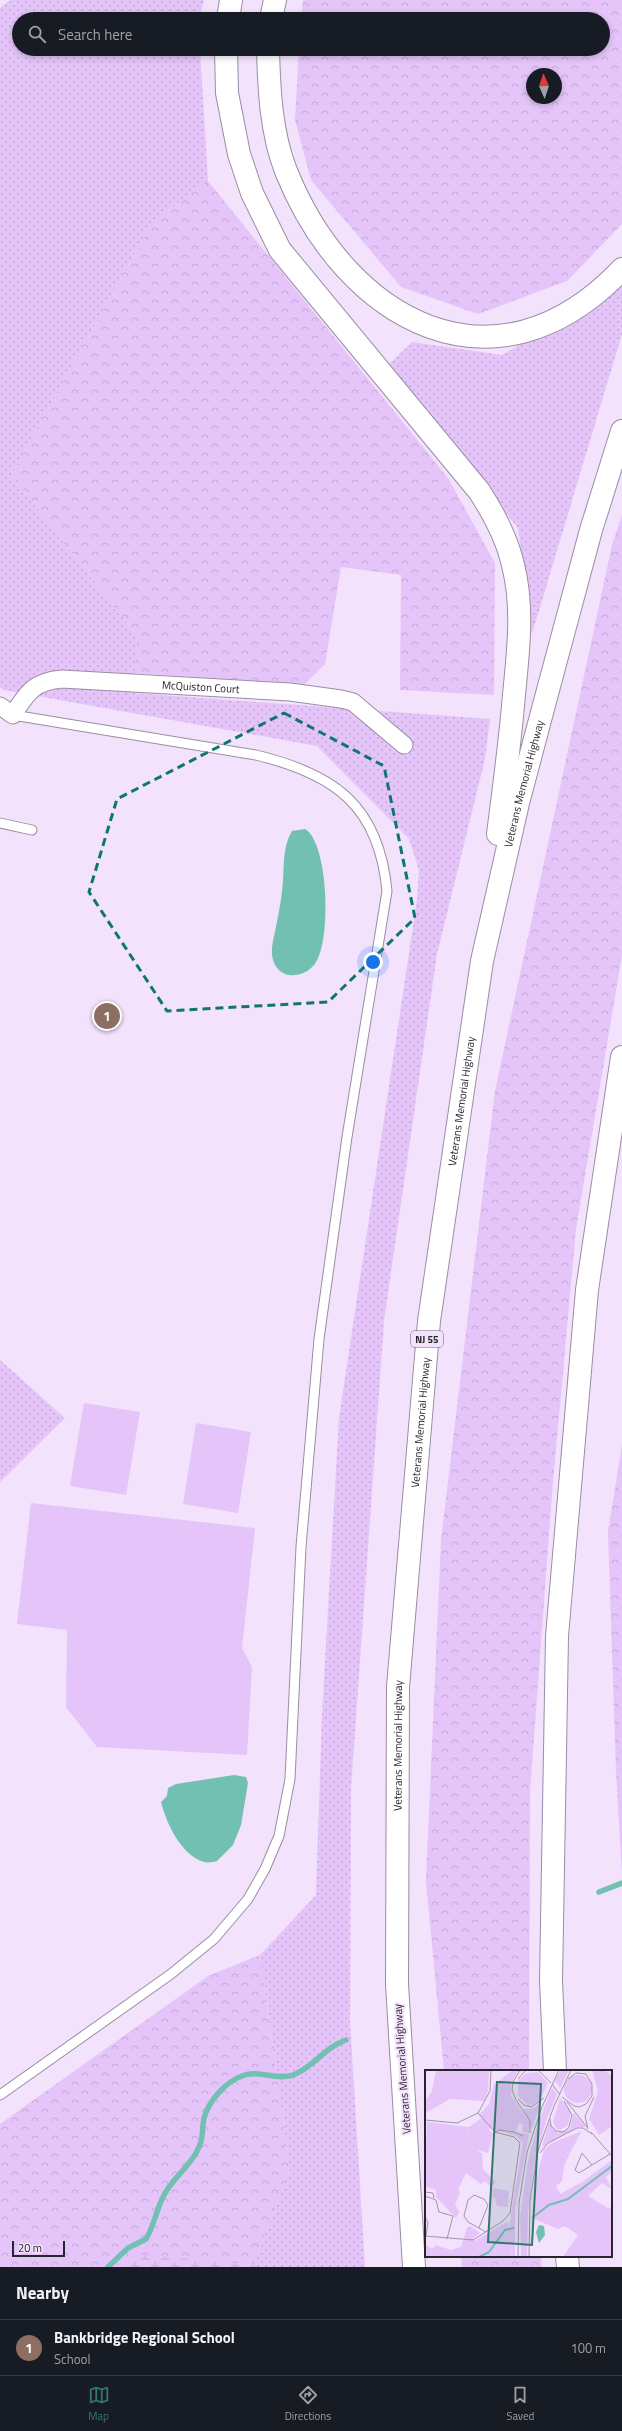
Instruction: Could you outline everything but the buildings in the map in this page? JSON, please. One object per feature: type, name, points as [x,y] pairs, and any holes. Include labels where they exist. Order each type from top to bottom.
[{"type":"highway","points":[[229,12],[231,0]]},
{"type":"highway","points":[[272,12],[275,0]]},
{"type":"highway","points":[[226,56],[227,93],[239,154],[252,193],[280,250],[479,491],[497,521],[508,546],[517,587],[520,629],[513,712],[498,836],[505,859]]},
{"type":"highway","points":[[268,56],[270,88],[279,151],[294,190],[315,225],[339,260],[368,290],[402,314],[461,335],[482,338],[523,333],[580,306],[622,269]]},
{"type":"highway","name":"Veterans Memorial Highway","points":[[414,2267],[397,1992],[398,1687],[429,1321],[482,960],[505,859],[589,538],[622,431]]},
{"type":"highway","points":[[555,2070],[551,1981],[557,1636],[587,1290],[621,1069]]},
{"type":"highway","points":[[567,2257],[568,2267]]},
{"type":"street","name":"McQuiston Court","points":[[7,710],[46,680],[62,678],[290,692],[353,702],[404,745]]},
{"type":"lane","points":[[0,2094],[184,1965],[214,1939],[248,1899],[265,1869],[279,1836],[290,1779],[301,1547],[319,1339],[347,1138],[387,891],[385,866],[377,843],[360,809],[336,787],[313,774],[282,761],[256,755],[7,710]]},
{"type":"lane","points":[[0,823],[32,830]]},
{"type":"highlighted area","points":[[284,713],[384,766],[415,918],[328,1002],[167,1011],[89,892],[117,799]]},
{"type":"green space","points":[[10,0],[204,0],[201,12],[12,12],[12,56],[200,56],[208,181],[153,221],[11,475],[137,636],[134,693],[490,719],[485,759],[437,954],[384,1321],[351,1789],[350,2021],[365,2267],[257,2267],[253,2265],[290,2169],[260,1955],[316,1895],[322,1714],[339,1418],[417,900],[419,870],[409,839],[317,746],[3,690],[0,687],[0,8]]},
{"type":"green space","points":[[303,0],[622,0],[622,224],[567,281],[478,314],[401,287],[311,180],[295,120],[299,56],[610,56],[610,12],[302,12]]},
{"type":"green space","points":[[208,181],[448,478],[495,563],[494,695],[400,690],[401,575],[341,567],[325,664],[305,684],[135,673],[137,636],[11,475],[153,221]]},
{"type":"green space","points":[[622,285],[622,334],[532,634],[518,528],[388,365],[412,342],[502,355]]},
{"type":"green space","points":[[622,515],[622,955],[576,1229],[552,1493],[530,1792],[529,2070],[444,2070],[426,1881],[441,1540],[495,1091],[612,545]]},
{"type":"green space","points":[[0,1360],[65,1418],[0,1482]]},
{"type":"green space","points":[[84,1403],[140,1412],[126,1495],[70,1486]]},
{"type":"green space","points":[[196,1423],[251,1432],[238,1513],[183,1504]]},
{"type":"green space","points":[[622,1445],[622,1874],[616,1771],[608,1531]]},
{"type":"green space","points":[[31,1503],[255,1528],[242,1648],[252,1667],[247,1755],[97,1747],[66,1707],[67,1630],[17,1624]]},
{"type":"green space","points":[[260,1955],[290,2169],[253,2265],[134,2255],[124,2267],[0,2267],[0,2124],[208,1976]]},
{"type":"green space","points":[[133,2254],[253,2265],[257,2267],[124,2267]]},
{"type":"green space","points":[[461,2257],[541,2257],[542,2267],[462,2267]]},
{"type":"shaded area","points":[[305,829],[313,838],[319,853],[323,873],[325,895],[324,937],[320,954],[314,965],[303,973],[291,975],[285,974],[276,967],[272,956],[272,947],[281,898],[284,855],[287,843],[292,831]]},
{"type":"shaded area","points":[[234,1775],[246,1777],[248,1783],[241,1825],[233,1845],[217,1861],[204,1862],[196,1859],[176,1838],[163,1810],[161,1802],[167,1796],[168,1788],[176,1784]]},
{"type":"waterway","points":[[599,1892],[622,1883]]},
{"type":"waterway","points":[[108,2267],[128,2248],[146,2239],[166,2191],[196,2153],[202,2139],[206,2112],[218,2093],[224,2087],[236,2079],[248,2074],[261,2074],[280,2077],[293,2075],[307,2068],[332,2047],[346,2040]]},
{"type":"place","name":"Bankbridge Regional School","points":[[107,1016]]}]
